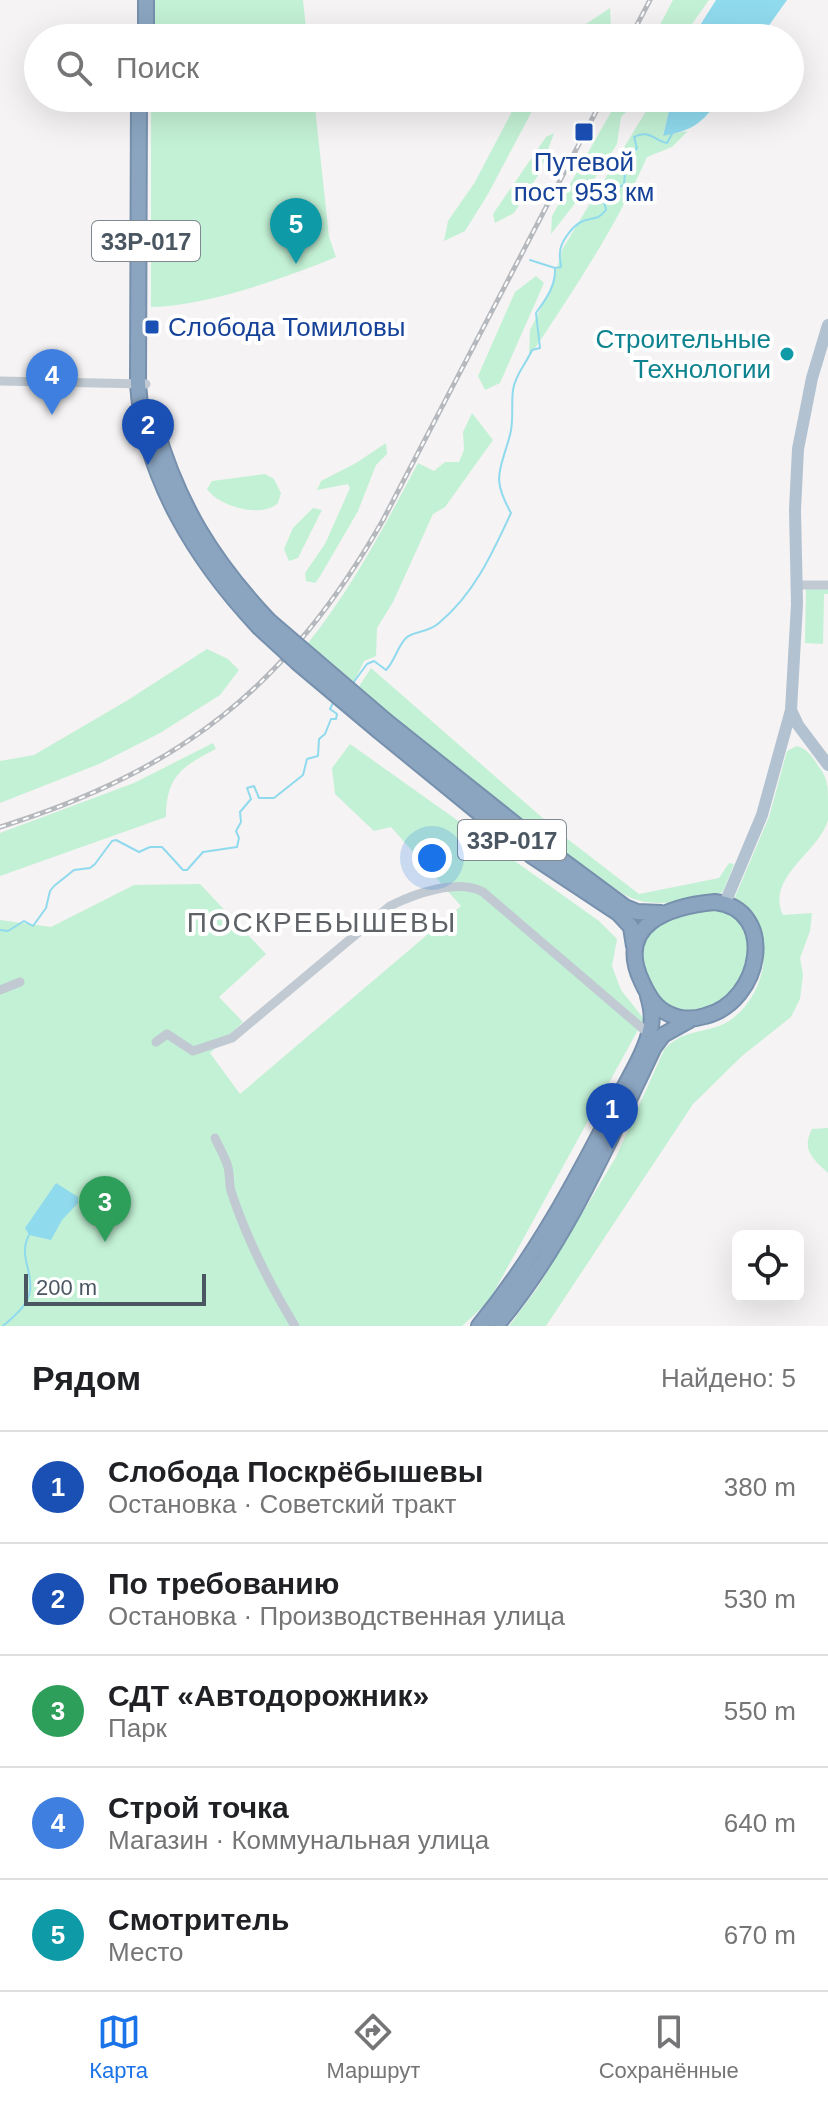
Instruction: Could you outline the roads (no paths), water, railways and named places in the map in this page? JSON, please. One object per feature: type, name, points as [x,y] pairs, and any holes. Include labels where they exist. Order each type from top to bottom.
[{"type":"highway","points":[[139,0],[139,24]]},
{"type":"highway","points":[[146,0],[146,24]]},
{"type":"highway","name":"33Р-017","points":[[139,112],[142,384],[149,438],[170,501],[204,562],[224,590],[264,623],[297,662],[625,907],[637,912],[662,913],[705,903],[725,903]]},
{"type":"highway","name":"33Р-017","points":[[142,384],[146,112]]},
{"type":"highway","name":"33Р-017","points":[[383,727],[532,856],[618,913],[631,927],[635,964],[652,1010],[649,1034],[555,1219],[516,1281],[479,1326]]},
{"type":"highway","points":[[496,1326],[523,1294],[555,1245],[654,1047],[673,1028],[723,1010],[744,991],[754,962],[754,937],[742,913],[725,903]]},
{"type":"highway","points":[[634,950],[641,933],[662,913]]},
{"type":"highway","points":[[648,996],[665,1012],[691,1020]]},
{"type":"main road","points":[[725,903],[762,815],[791,710],[798,449],[814,368],[828,325]]},
{"type":"main road","points":[[791,710],[798,725],[828,765]]},
{"type":"main road","points":[[783,742],[794,736],[810,742]]},
{"type":"street","points":[[0,381],[142,384]]},
{"type":"street","points":[[796,585],[828,585]]},
{"type":"street","points":[[156,1042],[167,1034],[193,1051],[232,1038],[390,906],[401,900],[460,886],[474,887],[483,892],[649,1034]]},
{"type":"street","points":[[0,990],[20,982]]},
{"type":"street","points":[[215,1138],[228,1167],[230,1187],[253,1250],[295,1326]]},
{"type":"water","points":[[716,0],[787,0],[770,24],[701,24]]},
{"type":"water","points":[[669,112],[710,112],[696,124],[663,136]]},
{"type":"water","points":[[56,1183],[78,1197],[78,1203],[62,1220],[51,1240],[29,1235],[25,1228]]},
{"type":"waterway","points":[[353,683],[367,664],[374,661],[386,670],[406,638],[439,623],[462,599],[481,572],[511,513],[501,491],[499,474],[511,430],[513,390],[532,350],[540,348],[536,313],[552,286],[555,268],[561,267],[562,244],[575,226],[598,217],[606,210],[603,197],[608,191],[624,185],[623,165],[637,148],[634,137],[647,135],[667,143],[672,134]]},
{"type":"waterway","points":[[530,260],[555,268]]},
{"type":"waterway","points":[[0,930],[8,931],[24,921],[33,926],[46,908],[54,886],[74,870],[90,868],[112,841],[116,840],[139,852],[150,847],[162,847],[183,870],[187,870],[203,852],[237,847],[240,812],[251,799],[247,788],[254,786],[259,798],[274,798],[303,775],[307,759],[318,756],[319,739],[325,734],[331,719],[336,719],[337,714],[330,709],[334,701]]},
{"type":"waterway","points":[[3,1326],[29,1296],[25,1256],[29,1235]]},
{"type":"railway","points":[[637,24],[650,0]]},
{"type":"railway","points":[[0,827],[123,779],[176,749],[224,714],[268,675],[309,630],[347,578],[383,520],[596,112]]},
{"type":"place","name":"Путевой пост 953 км","points":[[584,132]]},
{"type":"place","name":"Смотритель","points":[[296,264]]},
{"type":"place","name":"Слобода Томиловы","points":[[152,327]]},
{"type":"place","name":"Строительные Технологии","points":[[787,354]]},
{"type":"place","name":"Строй точка","points":[[52,415]]},
{"type":"place","name":"По требованию","points":[[148,465]]},
{"type":"place","name":"Слобода Поскрёбышевы","points":[[612,1149]]},
{"type":"place","name":"СДТ «Автодорожник»","points":[[105,1242]]},
{"type":"district","name":"ПОСКРЕБЫШЕВЫ","points":[[322,922]]}]
